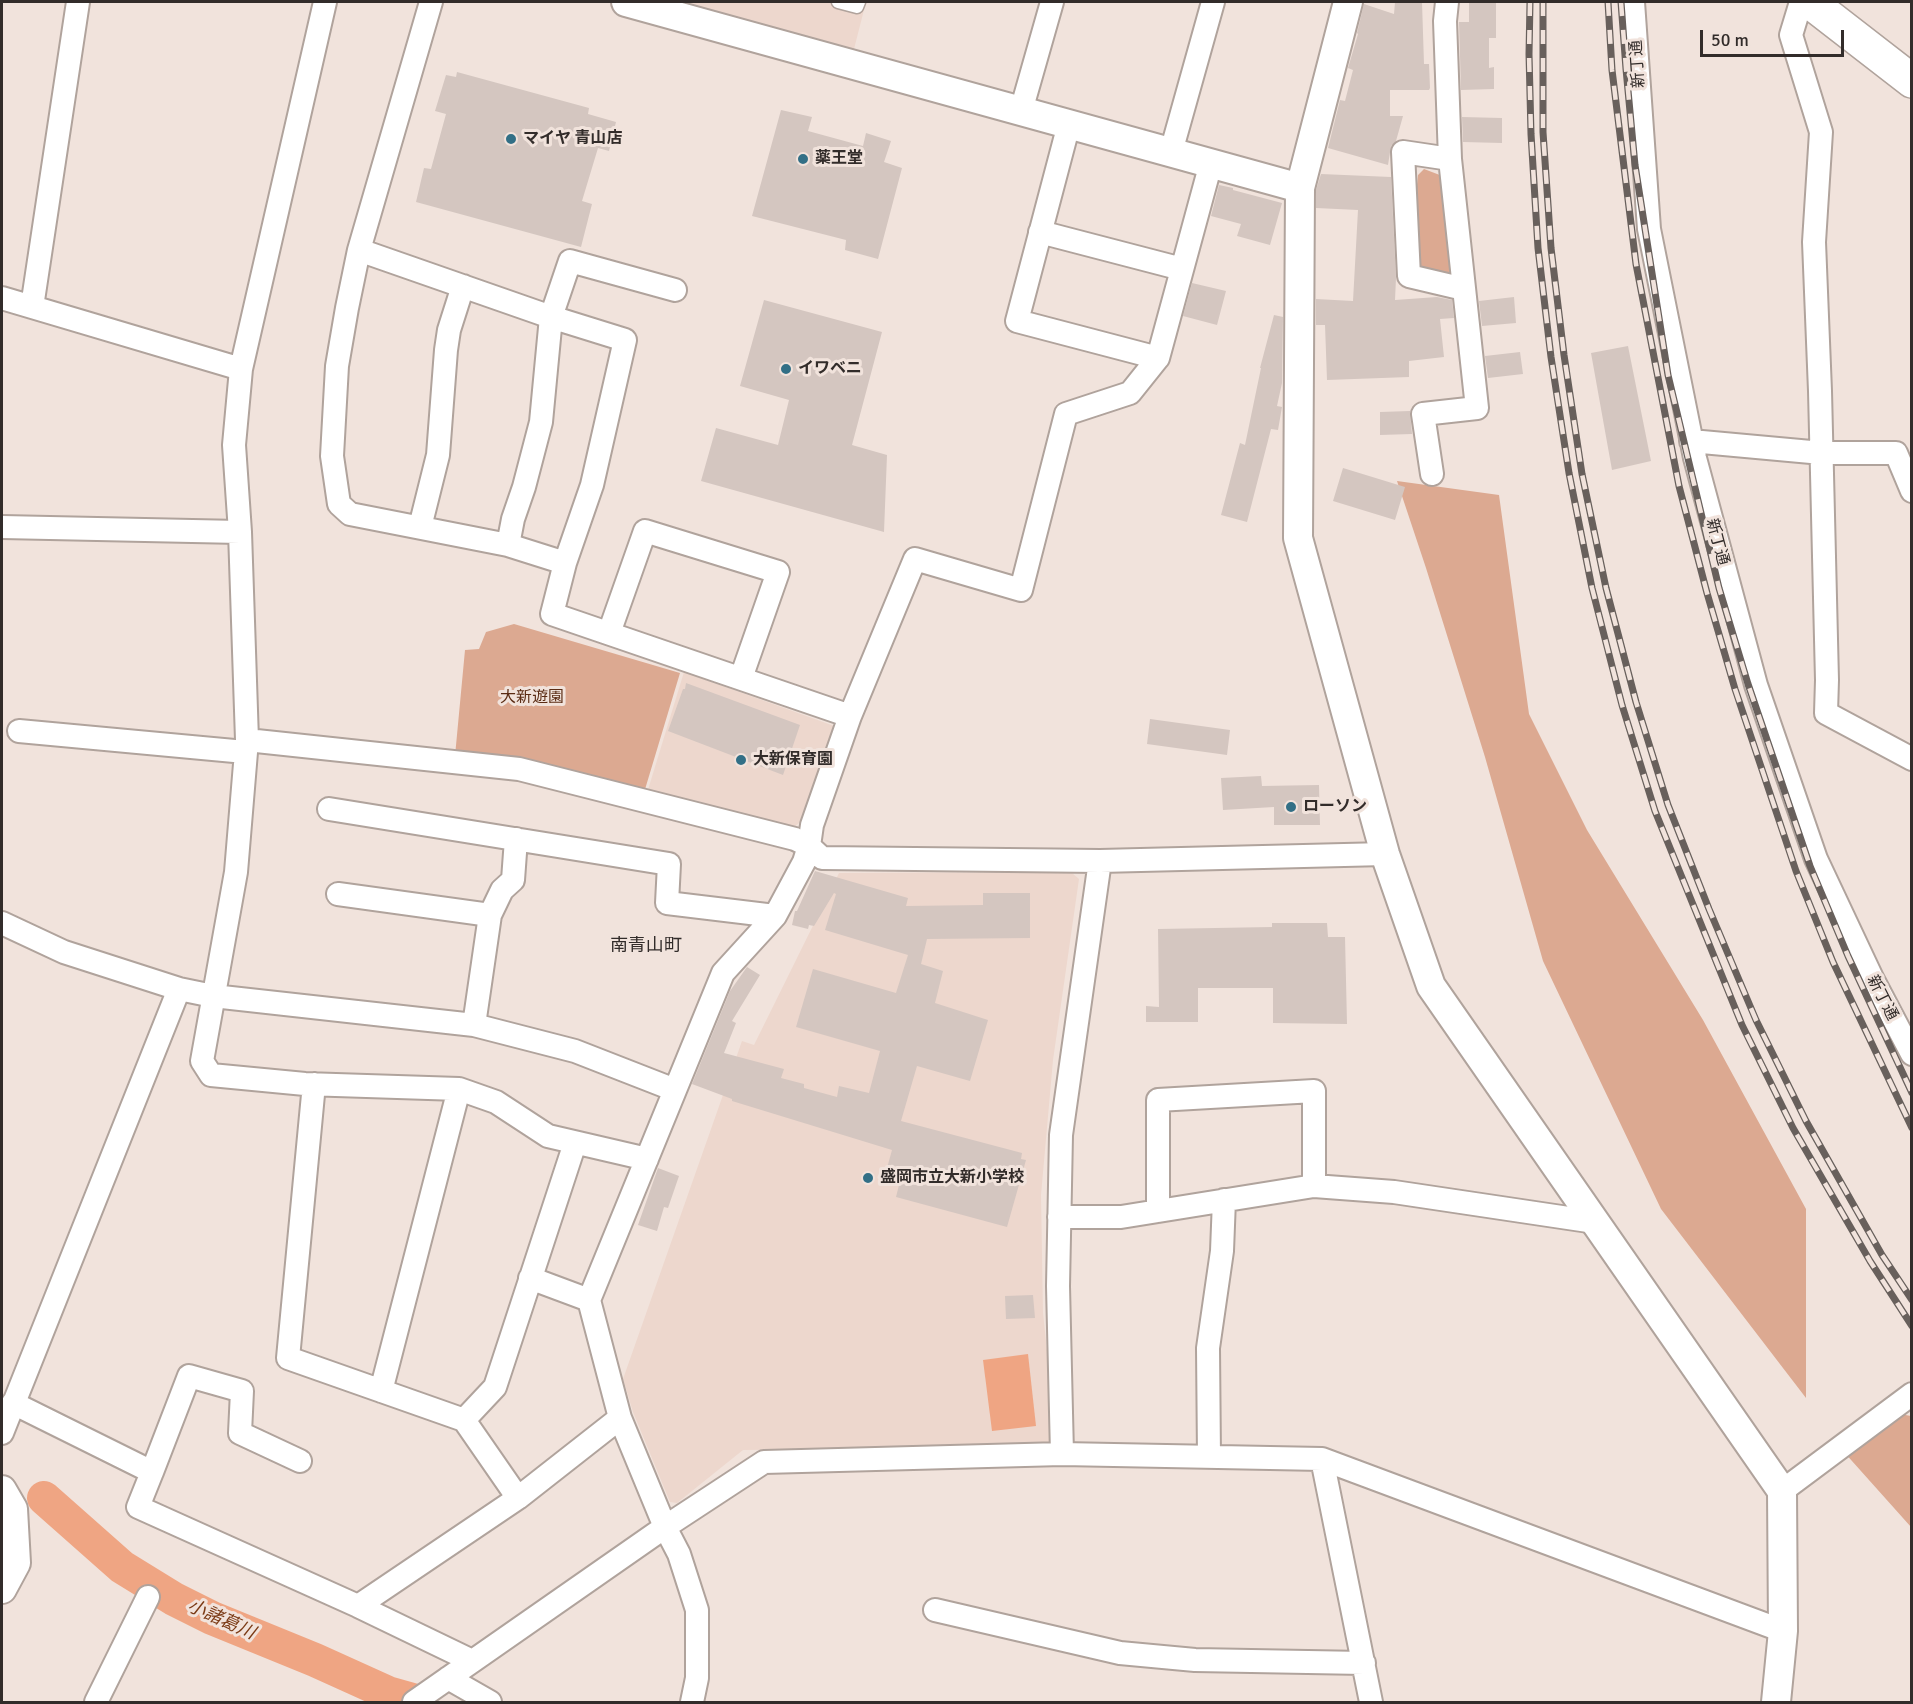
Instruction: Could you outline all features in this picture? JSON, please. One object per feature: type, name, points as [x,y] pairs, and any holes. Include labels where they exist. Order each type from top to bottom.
[{"type":"main road","points":[[1810,2],[1911,81]]},
{"type":"street","points":[[32,307],[78,2]]},
{"type":"street","points":[[325,2],[241,369],[234,445],[240,532],[246,746],[236,872],[202,1061],[211,1074],[314,1084],[459,1089],[496,1102],[548,1136],[647,1160]]},
{"type":"street","points":[[431,2],[359,250],[337,366],[332,456],[339,504],[350,514],[508,545],[565,563]]},
{"type":"street","points":[[626,2],[1300,188]]},
{"type":"street","points":[[1021,111],[1052,2]]},
{"type":"street","points":[[1171,152],[1213,2]]},
{"type":"street","points":[[1348,2],[1300,188],[1298,538],[1385,854],[1431,986],[1782,1491],[1783,1631],[1776,1702]]},
{"type":"street","points":[[1432,474],[1423,414],[1477,408],[1450,159],[1445,21],[1447,2]]},
{"type":"street","name":"新丁通","points":[[1633,2],[1649,229],[1691,441],[1756,686],[1816,859],[1911,1054]]},
{"type":"street","points":[[1801,2],[1791,35],[1821,132],[1814,242],[1822,453],[1826,713],[1911,759]]},
{"type":"street","points":[[1069,124],[1017,321],[1158,358]]},
{"type":"street","points":[[1450,159],[1402,152],[1409,276],[1464,289]]},
{"type":"street","points":[[692,1702],[697,1678],[697,1610],[679,1554],[665,1527],[620,1418],[589,1300],[723,974],[775,916],[804,862],[812,825],[850,716],[915,559],[1021,590],[1066,414],[1130,393],[1158,358],[1210,163]]},
{"type":"street","points":[[1040,232],[1182,269]]},
{"type":"street","points":[[359,250],[551,317],[625,340],[592,485],[565,563],[552,614],[850,716]]},
{"type":"street","points":[[508,545],[513,519],[541,423],[551,317],[570,261],[675,290]]},
{"type":"street","points":[[420,527],[438,455],[449,330],[463,286]]},
{"type":"street","points":[[2,298],[241,369]]},
{"type":"street","points":[[1691,441],[1822,453],[1896,453],[1911,491]]},
{"type":"street","points":[[2,527],[240,532]]},
{"type":"street","points":[[609,633],[645,531],[778,572],[741,678]]},
{"type":"street","points":[[19,731],[246,746],[519,769],[795,839],[809,846],[822,858],[1100,861],[1385,854]]},
{"type":"street","points":[[329,809],[669,864],[667,903],[775,916]]},
{"type":"street","points":[[474,1025],[490,915],[502,890],[513,880],[516,839]]},
{"type":"street","points":[[1062,1454],[1059,1286],[1061,1135],[1100,861]]},
{"type":"street","points":[[338,894],[490,915]]},
{"type":"street","points":[[2,923],[64,952],[179,989],[213,996],[474,1025],[575,1051],[675,1090]]},
{"type":"street","points":[[2,1433],[179,989]]},
{"type":"street","points":[[314,1084],[288,1358],[464,1420],[518,1498]]},
{"type":"street","points":[[381,1391],[459,1089]]},
{"type":"street","points":[[1158,1211],[1158,1100],[1314,1091],[1314,1186]]},
{"type":"street","points":[[464,1420],[495,1387],[575,1143]]},
{"type":"street","points":[[1059,1217],[1121,1217],[1314,1186],[1394,1192],[1595,1222]]},
{"type":"street","points":[[1209,1457],[1208,1348],[1222,1251],[1224,1200]]},
{"type":"street","points":[[530,1278],[589,1300]]},
{"type":"street","points":[[300,1461],[240,1433],[242,1391],[189,1376],[138,1506],[358,1606],[472,1661]]},
{"type":"street","points":[[1782,1491],[1910,1395]]},
{"type":"street","points":[[13,1403],[152,1472]]},
{"type":"street","points":[[358,1606],[518,1498],[620,1418]]},
{"type":"street","points":[[414,1702],[665,1527],[764,1462],[1062,1454],[1322,1459],[1783,1631]]},
{"type":"street","points":[[1322,1459],[1371,1702]]},
{"type":"street","points":[[2,1490],[13,1509],[15,1563],[2,1590]]},
{"type":"street","points":[[96,1702],[148,1597]]},
{"type":"street","points":[[935,1610],[1120,1653],[1196,1660],[1364,1663]]},
{"type":"street","points":[[448,1678],[490,1702]]},
{"type":"lane","points":[[838,2],[857,7],[859,2]]},
{"type":"shaded area","points":[[683,2],[866,2],[854,49]]},
{"type":"shaded area","name":"大新保育園","points":[[684,672],[837,727],[803,820],[794,827],[647,793]]},
{"type":"shaded area","name":"盛岡市立大新小学校","points":[[1061,872],[1072,873],[1079,879],[1053,1060],[1041,1195],[1043,1313],[1056,1436],[1044,1447],[743,1450],[677,1503],[670,1502],[633,1412],[623,1379],[742,1041],[754,1045],[839,873]]},
{"type":"shaded area","points":[[1028,1354],[1036,1426],[992,1431],[983,1360]]},
{"type":"green space","points":[[1424,169],[1445,177],[1458,279],[1416,270],[1417,185],[1418,175]]},
{"type":"green space","points":[[1397,481],[1499,495],[1529,714],[1587,830],[1703,1020],[1806,1209],[1806,1398],[1661,1209],[1543,961],[1485,757]]},
{"type":"green space","name":"大新遊園","points":[[514,624],[680,673],[643,796],[455,756],[465,650],[479,649],[486,632]]},
{"type":"green space","points":[[1894,1413],[1911,1416],[1911,1527],[1835,1442]]},
{"type":"building","points":[[1395,2],[1422,2],[1424,64],[1429,64],[1430,88],[1429,90],[1390,90],[1390,116],[1403,116],[1396,141],[1391,146],[1388,165],[1328,148],[1340,100],[1345,101],[1353,70],[1348,68],[1364,4],[1394,14]]},
{"type":"building","points":[[1469,2],[1496,2],[1496,38],[1489,38],[1489,68],[1494,67],[1494,89],[1461,90],[1459,22],[1469,22]]},
{"type":"building","points":[[457,72],[589,108],[588,114],[616,122],[609,151],[598,148],[582,201],[592,204],[581,247],[416,202],[424,168],[431,169],[446,114],[435,111],[446,75],[456,77]]},
{"type":"building","points":[[781,110],[812,117],[808,131],[863,146],[866,133],[891,141],[884,162],[902,168],[878,259],[845,250],[846,240],[752,216]]},
{"type":"building","points":[[1462,117],[1502,118],[1502,143],[1463,142]]},
{"type":"building","points":[[1321,174],[1391,177],[1395,300],[1437,297],[1452,300],[1454,318],[1440,319],[1444,357],[1409,361],[1409,377],[1327,380],[1325,325],[1316,325],[1316,299],[1353,301],[1358,210],[1316,208],[1316,190]]},
{"type":"building","points":[[1219,185],[1282,203],[1270,245],[1237,236],[1241,224],[1211,216]]},
{"type":"building","points":[[1192,283],[1226,291],[1217,325],[1183,316]]},
{"type":"building","points":[[1514,297],[1516,323],[1482,326],[1479,301]]},
{"type":"building","points":[[764,300],[882,332],[852,445],[887,455],[884,532],[701,481],[716,428],[778,445],[789,400],[740,386]]},
{"type":"building","points":[[1274,315],[1283,317],[1282,383],[1277,406],[1282,407],[1278,430],[1271,429],[1247,522],[1221,515],[1240,443],[1245,445],[1260,368]]},
{"type":"building","points":[[1628,346],[1651,461],[1612,470],[1591,353]]},
{"type":"building","points":[[1520,352],[1523,374],[1488,378],[1485,356]]},
{"type":"building","points":[[1410,411],[1412,434],[1380,435],[1380,412]]},
{"type":"building","points":[[1343,468],[1405,487],[1395,520],[1333,501]]},
{"type":"building","points":[[686,683],[800,725],[783,775],[668,731]]},
{"type":"building","points":[[1150,719],[1230,730],[1227,755],[1147,744]]},
{"type":"building","points":[[1261,776],[1262,786],[1319,785],[1320,825],[1274,825],[1274,807],[1223,810],[1221,778]]},
{"type":"building","points":[[815,871],[908,898],[906,906],[983,905],[983,893],[1030,893],[1030,938],[927,939],[921,964],[943,971],[935,1003],[988,1020],[970,1081],[917,1066],[901,1121],[1022,1153],[1021,1159],[1026,1160],[1007,1227],[896,1197],[902,1173],[887,1168],[892,1150],[732,1101],[732,1099],[692,1084],[730,991],[747,967],[760,975],[732,1021],[736,1023],[724,1053],[784,1069],[781,1078],[804,1084],[804,1088],[837,1097],[839,1086],[869,1093],[880,1051],[796,1027],[813,969],[896,993],[908,955],[825,930],[836,894],[834,893],[814,926],[809,925],[808,929],[792,925],[795,911]]},
{"type":"building","points":[[1272,923],[1327,923],[1328,937],[1345,937],[1347,1024],[1273,1023],[1273,988],[1198,988],[1198,1022],[1146,1022],[1146,1006],[1159,1007],[1158,929],[1272,927]]},
{"type":"building","points":[[658,1168],[679,1176],[668,1208],[664,1207],[657,1231],[638,1225]]},
{"type":"building","points":[[1033,1295],[1035,1318],[1006,1319],[1005,1296]]},
{"type":"waterway","name":"小諸葛川","points":[[44,1498],[122,1567],[174,1599],[212,1618],[388,1693],[420,1702]]},
{"type":"railway","points":[[1530,2],[1531,134],[1538,248],[1551,357],[1569,473],[1592,588],[1622,705],[1655,811],[1742,1025],[1793,1128],[1870,1261],[1912,1326]]},
{"type":"railway","points":[[1543,2],[1543,132],[1551,248],[1564,355],[1582,474],[1606,588],[1636,702],[1668,805],[1756,1020],[1806,1121],[1882,1255],[1912,1300]]},
{"type":"railway","points":[[1608,2],[1612,70],[1636,264],[1679,486],[1707,593],[1735,689],[1796,871],[1833,962],[1912,1128]]},
{"type":"railway","points":[[1621,2],[1635,165],[1668,375],[1719,588],[1748,684],[1810,866],[1848,956],[1912,1093]]},
{"type":"place","name":"マイヤ 青山店","points":[[511,139]]},
{"type":"place","name":"薬王堂","points":[[803,159]]},
{"type":"place","name":"イワベニ","points":[[786,369]]},
{"type":"place","name":"大新保育園","points":[[741,760]]},
{"type":"place","name":"ローソン","points":[[1291,807]]},
{"type":"place","name":"盛岡市立大新小学校","points":[[868,1178]]},
{"type":"district","name":"南青山町","points":[[646,946]]}]
